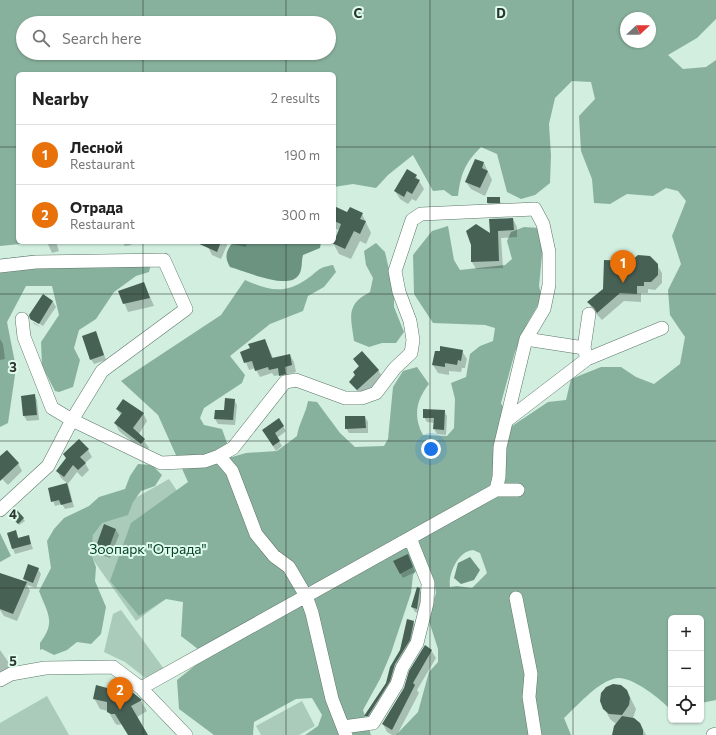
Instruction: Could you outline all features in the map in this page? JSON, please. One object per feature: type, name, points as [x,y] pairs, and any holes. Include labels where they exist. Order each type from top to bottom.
[{"type":"lane","points":[[22,320],[24,338],[52,408],[72,420],[161,463],[205,461],[219,456],[233,448],[285,382],[296,380],[345,398],[362,398],[376,393],[395,368],[411,353],[413,340],[410,321],[399,292],[395,271],[412,220],[421,214],[535,209],[543,224],[549,252],[549,285],[544,309],[526,339],[500,447],[499,477],[496,490]]},
{"type":"lane","points":[[0,266],[36,262],[164,260],[186,309],[102,371],[72,420],[48,466],[0,510]]},
{"type":"lane","points":[[585,354],[589,314]]},
{"type":"lane","points":[[506,421],[585,354],[662,328]]},
{"type":"lane","points":[[526,339],[585,354]]},
{"type":"lane","points":[[219,456],[232,471],[256,534],[274,556],[288,567],[306,596],[312,613],[332,699],[344,731],[373,724],[397,684],[402,668],[417,643],[427,603],[428,583],[410,538]]},
{"type":"lane","points":[[141,688],[496,490],[518,490]]},
{"type":"lane","points":[[516,598],[531,674],[529,697],[535,735]]},
{"type":"lane","points":[[0,680],[11,674],[45,668],[112,667],[141,688],[186,735]]},
{"type":"green space","points":[[0,0],[716,0],[716,19],[697,38],[668,55],[683,69],[706,67],[716,60],[716,700],[704,702],[704,615],[668,615],[668,707],[644,688],[620,678],[613,679],[600,686],[564,718],[571,735],[396,735],[418,712],[429,672],[438,662],[438,649],[429,621],[431,608],[436,593],[434,580],[428,566],[420,566],[413,575],[411,593],[391,653],[380,679],[363,710],[371,735],[305,735],[318,726],[322,715],[312,698],[296,699],[254,722],[253,735],[214,735],[179,709],[177,680],[207,656],[181,636],[183,602],[166,599],[139,616],[110,581],[131,523],[188,482],[158,415],[121,381],[221,315],[245,280],[269,288],[283,289],[299,284],[323,267],[333,265],[336,272],[324,287],[308,296],[303,311],[270,324],[230,356],[245,375],[242,383],[204,408],[200,418],[204,425],[222,429],[232,457],[246,453],[277,451],[297,436],[308,401],[317,402],[340,433],[355,447],[384,446],[388,439],[393,387],[403,371],[417,367],[429,384],[421,396],[417,409],[418,422],[423,435],[447,436],[454,428],[455,399],[451,383],[466,377],[470,354],[480,346],[493,341],[495,328],[485,325],[433,323],[414,294],[413,255],[432,231],[448,226],[454,260],[460,270],[505,265],[512,259],[507,241],[511,232],[524,227],[539,228],[543,245],[539,286],[542,298],[528,322],[515,352],[501,403],[512,426],[548,402],[566,400],[571,379],[601,367],[621,367],[636,377],[654,384],[680,364],[685,337],[670,315],[668,290],[681,264],[672,236],[686,201],[678,191],[666,188],[653,196],[627,194],[610,204],[594,203],[592,179],[581,151],[579,116],[595,99],[591,82],[572,81],[555,98],[549,124],[551,156],[550,183],[535,195],[521,199],[507,192],[497,154],[481,147],[467,163],[462,175],[458,196],[452,196],[444,190],[433,191],[413,155],[388,175],[376,188],[353,184],[336,187],[336,72],[16,72],[16,244],[20,244],[0,246]],"holes":[[[473,550],[480,553],[487,573],[472,588],[457,586],[450,587],[452,570],[463,554]]]},
{"type":"green space","points":[[376,243],[385,252],[394,292],[394,307],[404,332],[396,343],[382,343],[369,347],[354,341],[351,318],[353,307],[362,297],[370,292],[373,278],[366,265],[364,251]]},
{"type":"green space","points":[[34,255],[153,256],[149,272],[136,276],[114,292],[96,319],[79,330],[74,348],[80,360],[73,387],[59,392],[55,391],[42,366],[41,342],[59,315],[52,286],[26,286],[7,322],[16,368],[8,423],[0,427],[0,259]]},
{"type":"green space","points":[[138,464],[152,465],[162,475],[155,486],[141,491],[133,502],[128,515],[102,523],[93,535],[91,554],[96,567],[95,581],[106,607],[101,634],[91,644],[77,642],[67,650],[54,655],[42,649],[40,650],[40,643],[45,636],[49,623],[49,618],[39,591],[51,568],[47,541],[54,529],[64,518],[89,506],[99,497],[125,489],[130,476]]},
{"type":"green space","name":"Зоопарк \"Отрада\"","points":[[169,479],[222,557],[136,621],[87,551],[100,518]]},
{"type":"green space","points":[[0,533],[11,556],[0,562]]},
{"type":"green space","points":[[121,610],[164,669],[148,680],[125,662],[104,652],[113,614]]},
{"type":"green space","points":[[47,696],[69,735],[0,735],[0,723]]},
{"type":"green space","points":[[302,701],[315,726],[299,735],[261,735],[256,726]]},
{"type":"shaded area","points":[[232,244],[321,244],[320,248],[303,255],[300,274],[293,280],[285,281],[266,278],[230,267],[226,257]]},
{"type":"shaded area","points":[[470,557],[480,570],[474,580],[461,584],[454,578],[458,563]]},
{"type":"building","points":[[475,159],[484,162],[482,168],[488,171],[480,188],[465,182]]},
{"type":"building","points":[[407,169],[417,175],[415,178],[420,180],[412,194],[407,191],[404,197],[394,191]]},
{"type":"building","points":[[487,197],[500,197],[500,203],[487,203]]},
{"type":"building","points":[[336,207],[347,212],[350,207],[363,213],[360,219],[366,221],[360,234],[354,231],[345,249],[334,244],[336,244],[336,237],[341,224],[336,222]]},
{"type":"building","points":[[513,218],[514,230],[498,231],[499,261],[471,262],[471,245],[466,231],[476,224],[490,233],[489,219]]},
{"type":"building","points":[[199,244],[220,244],[217,252]]},
{"type":"building","points":[[638,255],[650,256],[658,264],[658,275],[651,282],[644,282],[644,286],[637,286],[637,294],[620,293],[597,313],[587,302],[603,289],[604,260],[631,261]]},
{"type":"building","points":[[144,282],[150,298],[123,304],[118,291]]},
{"type":"building","points":[[43,294],[53,301],[39,324],[30,319],[29,315]]},
{"type":"building","points":[[96,331],[104,355],[90,360],[82,336]]},
{"type":"building","points":[[265,339],[272,358],[290,354],[292,365],[285,367],[286,374],[279,376],[278,368],[269,370],[268,367],[255,371],[252,361],[244,363],[240,352],[250,348],[248,344]]},
{"type":"building","points":[[440,346],[463,350],[461,361],[458,360],[457,365],[445,363],[445,367],[432,365],[435,351],[440,351]]},
{"type":"building","points":[[362,351],[379,370],[357,390],[349,382],[355,375],[353,372],[359,366],[353,359]]},
{"type":"building","points":[[35,394],[37,415],[23,416],[21,396]]},
{"type":"building","points":[[225,398],[235,399],[233,420],[214,419],[215,410],[224,410]]},
{"type":"building","points":[[123,399],[144,413],[133,428],[145,439],[141,444],[114,423],[122,413],[116,409]]},
{"type":"building","points":[[423,409],[445,410],[444,430],[433,429],[434,418],[423,418]]},
{"type":"building","points":[[345,416],[365,416],[366,428],[345,429]]},
{"type":"building","points":[[279,418],[284,426],[275,433],[280,441],[273,446],[262,430]]},
{"type":"building","points":[[79,439],[89,449],[80,457],[86,463],[78,470],[73,465],[64,477],[56,471],[66,458],[63,454]]},
{"type":"building","points":[[7,450],[19,463],[0,481],[0,456]]},
{"type":"building","points":[[67,483],[72,502],[61,505],[59,500],[51,502],[48,488]]},
{"type":"building","points":[[17,510],[24,518],[18,524],[11,516]]},
{"type":"building","points":[[104,524],[116,529],[107,553],[95,549]]},
{"type":"building","points":[[16,530],[18,538],[29,535],[31,544],[12,549],[7,533]]},
{"type":"building","points":[[408,554],[413,567],[400,574],[393,561]]},
{"type":"building","points":[[28,564],[39,568],[33,583],[23,579]]},
{"type":"building","points":[[0,573],[27,582],[13,614],[0,609]]},
{"type":"building","points":[[417,587],[420,588],[417,609],[411,607]]},
{"type":"building","points":[[407,619],[414,621],[410,640],[395,664],[390,681],[368,716],[364,716],[386,683],[390,667],[400,650]]},
{"type":"building","points":[[425,645],[432,650],[413,683],[415,685],[392,730],[382,724],[404,688],[409,671]]},
{"type":"building","points":[[118,684],[124,695],[131,691],[142,700],[131,706],[148,735],[128,735],[115,714],[107,712],[107,702],[93,699],[96,685],[111,689]]},
{"type":"building","points":[[613,684],[621,685],[627,690],[630,698],[629,705],[622,715],[609,714],[603,709],[600,701],[601,693],[606,687]]},
{"type":"building","points":[[622,716],[634,718],[640,723],[643,730],[643,735],[612,735],[614,726]]},
{"type":"place","name":"Лесной","points":[[623,283]]},
{"type":"place","name":"Отрада","points":[[120,710]]}]
